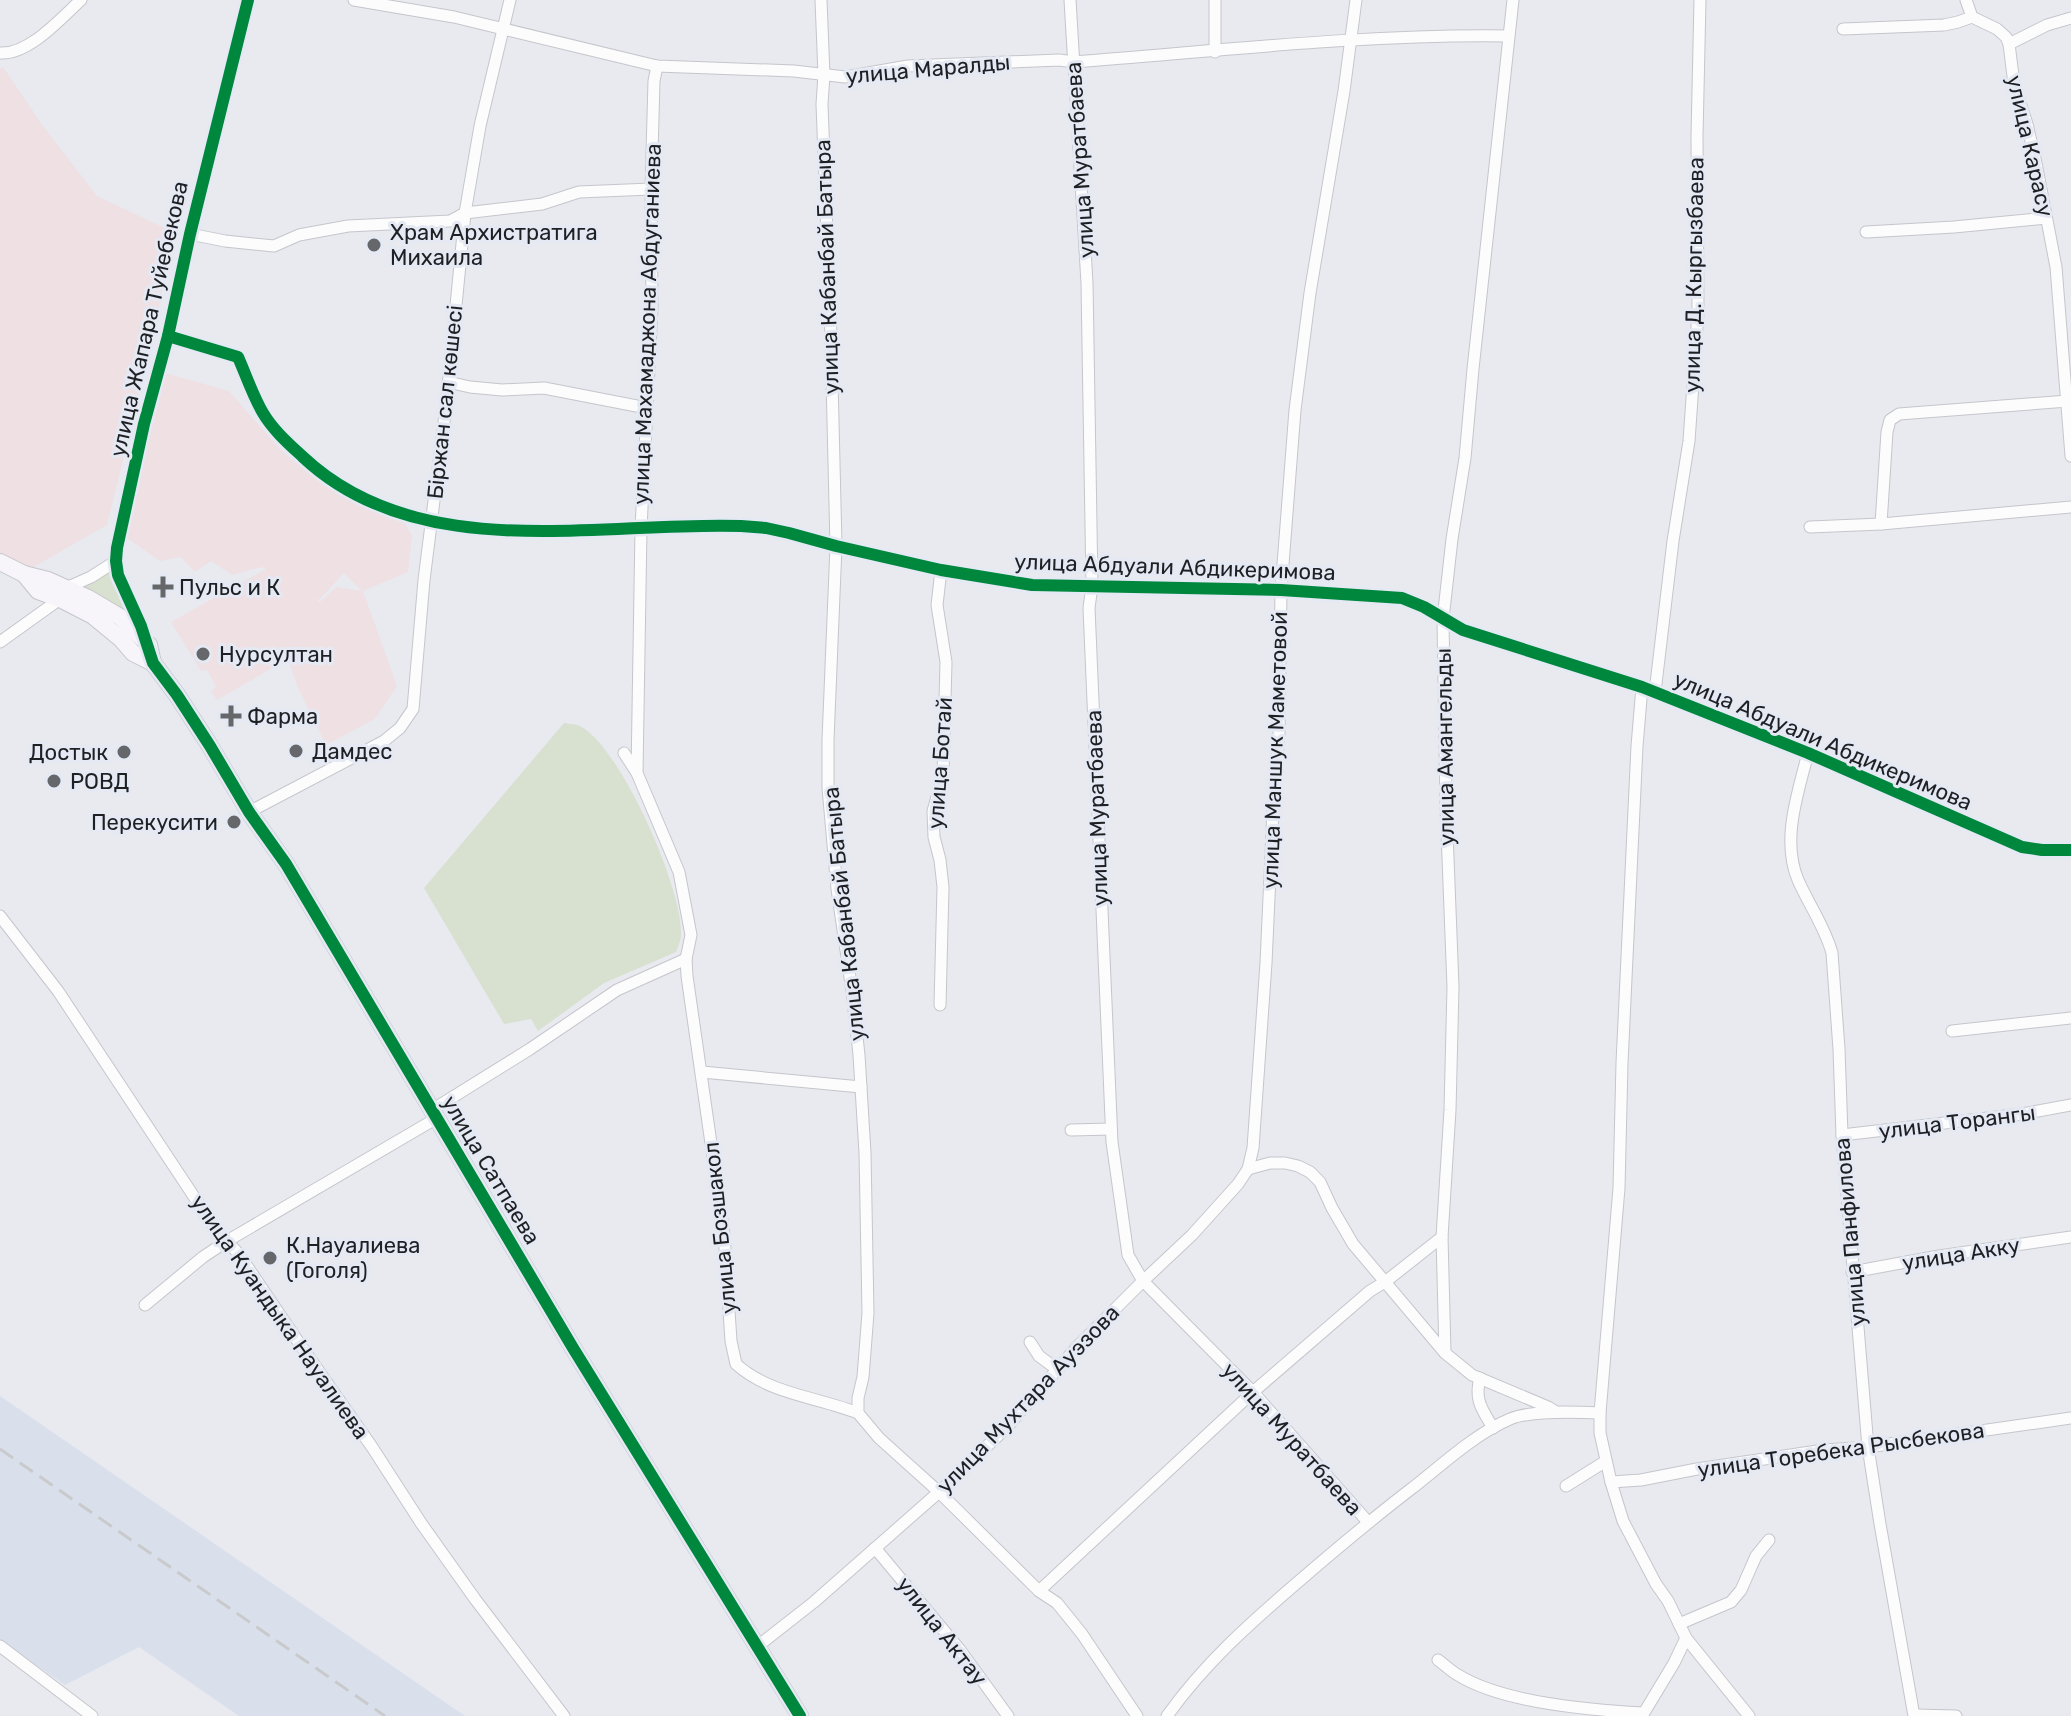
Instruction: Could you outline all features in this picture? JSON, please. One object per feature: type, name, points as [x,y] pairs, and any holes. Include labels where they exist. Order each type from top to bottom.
[{"type":"street","points":[[0,53],[6,54],[28,46],[81,0]]},
{"type":"street","name":"улица Жапара Туйебекова","points":[[149,645],[118,575],[117,548],[144,424],[248,0]]},
{"type":"street","name":"улица Маралды","points":[[354,0],[454,17],[657,66],[794,71],[845,77],[938,64],[1074,62],[1330,41],[1508,36]]},
{"type":"street","name":"Біржан сал көшесі","points":[[249,812],[384,741],[400,728],[413,709],[424,580],[465,213],[480,126],[510,0]]},
{"type":"street","name":"улица Кабанбай Батыра","points":[[821,0],[836,546],[828,788],[837,889],[852,991],[865,1153],[868,1313],[858,1413]]},
{"type":"street","name":"улица Муратбаева","points":[[1070,0],[1087,283],[1092,586],[1089,608],[1111,1129],[1128,1255],[1143,1281],[1253,1392],[1368,1522]]},
{"type":"street","points":[[1215,0],[1215,52]]},
{"type":"street","name":"улица Маншук Маметовой","points":[[1248,1169],[1253,1148],[1258,1075],[1279,733],[1281,590],[1295,410],[1356,0]]},
{"type":"street","name":"улица Амангельды","points":[[1445,1353],[1442,1237],[1450,1110],[1453,987],[1443,619],[1465,458],[1513,0]]},
{"type":"street","name":"улица Д. Кыргызбаева","points":[[1655,692],[1673,541],[1689,441],[1698,313],[1700,0]]},
{"type":"street","points":[[1843,29],[1958,22],[1972,17],[1966,0]]},
{"type":"street","name":"улица Карасу","points":[[1972,17],[2006,37],[2014,84],[2030,137],[2056,267],[2071,456]]},
{"type":"street","points":[[2009,44],[2047,25],[2071,18]]},
{"type":"street","name":"улица Махамаджона Абдуганиева","points":[[637,773],[641,528],[652,308],[651,189],[657,66]]},
{"type":"street","points":[[190,234],[274,246],[299,235],[348,226],[450,221],[465,213],[542,204],[579,192],[651,189]]},
{"type":"street","points":[[1866,232],[2046,218]]},
{"type":"street","name":"улица Абдуали Абдикеримова","points":[[168,336],[238,357],[263,413],[310,464],[336,483],[359,498],[432,522],[470,528],[549,530],[722,525],[754,527],[941,570],[1032,585],[1281,590],[1402,598],[1463,630],[1642,687],[1808,753],[2022,847],[2071,850]]},
{"type":"street","points":[[448,382],[502,390],[544,388],[647,408]]},
{"type":"street","points":[[1881,524],[1887,432],[1890,420],[1899,414],[2068,401]]},
{"type":"street","points":[[1810,527],[1881,524],[2071,507]]},
{"type":"street","points":[[0,642],[63,593],[116,561]]},
{"type":"street","name":"улица Сатпаева","points":[[0,562],[24,574],[48,580],[121,639],[133,653],[153,663]]},
{"type":"street","name":"улица Ботай","points":[[940,1005],[943,887],[934,837],[933,811],[943,776],[946,662],[937,605],[941,570]]},
{"type":"street","name":"улица Сатпаева","points":[[63,593],[88,598],[120,617],[149,645],[153,663],[286,864],[573,1348],[800,1716]]},
{"type":"street","points":[[1642,687],[1622,1063],[1619,1188],[1600,1433],[1623,1521],[1686,1638],[1749,1716]]},
{"type":"street","points":[[624,753],[637,773]]},
{"type":"street","name":"улица Панфилова","points":[[1808,753],[1791,825],[1792,854],[1797,877],[1832,953],[1842,1135],[1868,1447],[1915,1716]]},
{"type":"street","name":"улица Бозшакол","points":[[637,773],[679,872],[691,935],[686,959],[687,976],[724,1234],[731,1341],[736,1364],[760,1382],[858,1413]]},
{"type":"street","name":"улица Куандыка Науалиева","points":[[0,916],[58,991],[216,1230],[238,1253],[448,1561],[564,1716]]},
{"type":"street","points":[[145,1305],[203,1257],[434,1114],[617,990],[686,959]]},
{"type":"street","points":[[1952,1031],[2071,1018]]},
{"type":"street","points":[[702,1072],[861,1087]]},
{"type":"street","name":"улица Торангы","points":[[1842,1135],[2022,1114],[2071,1105]]},
{"type":"street","points":[[1071,1130],[1111,1129]]},
{"type":"street","points":[[1248,1169],[1270,1163],[1285,1163],[1310,1172],[1320,1182],[1353,1244],[1445,1353],[1472,1375],[1557,1413]]},
{"type":"street","name":"улица Мухтара Ауэзова","points":[[758,1646],[814,1602],[939,1492],[1006,1428],[1076,1348],[1192,1235],[1248,1169]]},
{"type":"street","points":[[1039,1591],[1253,1392],[1370,1291],[1442,1237]]},
{"type":"street","name":"улица Акку","points":[[1852,1272],[2071,1237]]},
{"type":"street","points":[[1030,1342],[1039,1356],[1058,1370]]},
{"type":"street","points":[[1480,1378],[1476,1392],[1493,1428]]},
{"type":"street","points":[[858,1413],[879,1438],[939,1492],[1039,1591],[1057,1603],[1082,1634],[1137,1716]]},
{"type":"street","points":[[1167,1716],[1186,1689],[1227,1644],[1368,1522],[1478,1436],[1513,1418],[1557,1413],[1600,1413]]},
{"type":"street","name":"улица Торебека Рысбекова","points":[[1611,1482],[2071,1418]]},
{"type":"street","points":[[1566,1486],[1606,1461]]},
{"type":"street","points":[[1679,1624],[1731,1602],[1741,1590],[1756,1556],[1769,1540]]},
{"type":"street","name":"улица Актау","points":[[875,1548],[960,1650],[1008,1716]]},
{"type":"street","points":[[1438,1660],[1457,1675],[1479,1686],[1525,1698],[1643,1714],[1686,1638]]},
{"type":"street","points":[[0,1646],[92,1716]]},
{"type":"street","points":[[1915,1716],[1956,1716]]},
{"type":"shaded area","points":[[3,67],[43,126],[97,196],[173,232],[154,334],[107,525],[30,569],[0,553],[0,69]]},
{"type":"shaded area","points":[[165,373],[229,391],[281,450],[323,485],[401,516],[412,536],[408,572],[363,591],[397,686],[375,719],[326,745],[298,688],[288,659],[217,700],[211,691],[216,687],[207,670],[201,671],[171,622],[266,569],[262,567],[232,575],[211,561],[195,572],[181,557],[160,561],[121,534]],"holes":[[[344,573],[362,591],[336,587],[320,602],[313,598],[319,600]]]},
{"type":"shaded area","points":[[0,1396],[465,1716],[239,1716],[139,1647],[65,1685],[0,1640]]},
{"type":"green space","points":[[105,568],[122,573],[131,585],[132,596],[120,615],[82,589],[85,581]]},
{"type":"green space","points":[[564,723],[582,727],[598,741],[631,791],[672,886],[681,936],[676,952],[604,983],[538,1031],[531,1019],[504,1024],[424,888]]},
{"type":"railway","points":[[0,1449],[385,1716]]},
{"type":"cycle path","points":[[248,0],[144,424],[117,548],[118,575],[141,626],[153,663],[286,864],[573,1348],[800,1716]]},
{"type":"cycle path","points":[[168,336],[238,357],[263,413],[287,442],[349,491],[400,513],[455,525],[512,530],[686,526],[766,528],[941,570],[1032,585],[1281,590],[1402,598],[1463,630],[1642,687],[1808,753],[2022,847],[2071,850]]},
{"type":"place","name":"Храм Архистратига Михаила","points":[[374,245]]},
{"type":"place","name":"Пульс и К","points":[[163,587]]},
{"type":"place","name":"Нурсултан","points":[[203,654]]},
{"type":"place","name":"Фарма","points":[[231,716]]},
{"type":"place","name":"Дамдес","points":[[296,751]]},
{"type":"place","name":"Достык","points":[[124,752]]},
{"type":"place","name":"РОВД","points":[[54,781]]},
{"type":"place","name":"Перекусити","points":[[234,822]]},
{"type":"place","name":"К.Науалиева (Гоголя)","points":[[270,1258]]}]
